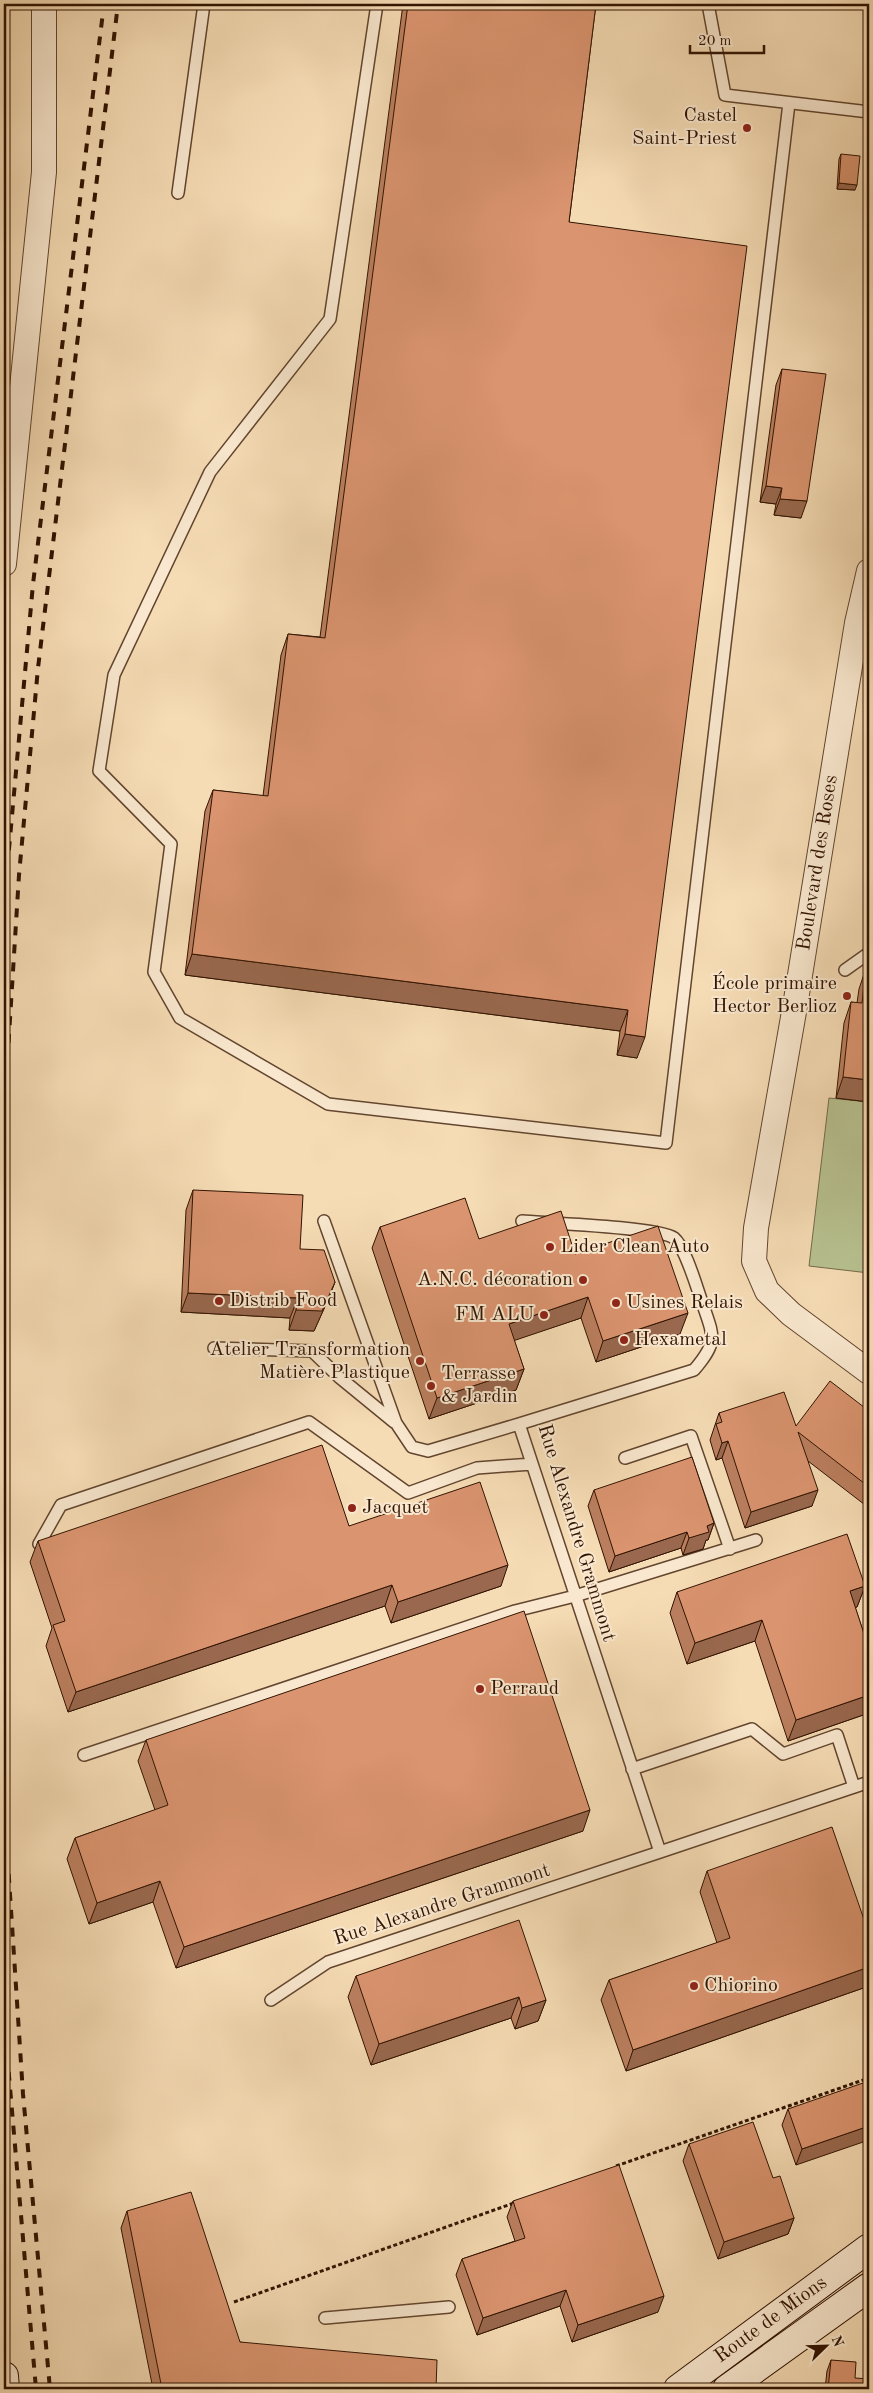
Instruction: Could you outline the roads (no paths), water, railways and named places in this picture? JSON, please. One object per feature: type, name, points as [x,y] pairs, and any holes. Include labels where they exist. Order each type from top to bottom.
[{"type":"main road","name":"Route de Mions","points":[[678,2389],[868,2256]]},
{"type":"main road","name":"Route de Mions","points":[[727,2389],[869,2286]]},
{"type":"main road","points":[[4,2376],[5,2389]]},
{"type":"street","points":[[4,564],[44,172],[44,4]]},
{"type":"street","name":"Boulevard des Roses","points":[[869,571],[857,623],[796,998],[770,1142],[756,1228],[754,1262],[767,1291],[791,1314],[869,1372]]},
{"type":"lane","points":[[178,193],[204,4]]},
{"type":"lane","points":[[377,4],[330,319],[210,472],[114,675],[99,771],[171,844],[154,972],[180,1018],[328,1104],[666,1143],[788,103]]},
{"type":"lane","points":[[708,4],[725,96],[869,112]]},
{"type":"lane","points":[[845,970],[869,953]]},
{"type":"lane","points":[[324,1221],[396,1424],[412,1447],[428,1451],[519,1424]]},
{"type":"lane","name":"Rue Alexandre Grammont","points":[[522,1221],[651,1231],[674,1238],[686,1258],[713,1335],[708,1354],[694,1370],[519,1424],[574,1596],[660,1852]]},
{"type":"lane","points":[[214,1348],[312,1351],[339,1377],[396,1424]]},
{"type":"lane","points":[[39,1544],[61,1505],[309,1422],[408,1493],[477,1468],[532,1464]]},
{"type":"lane","points":[[625,1458],[692,1436],[730,1549]]},
{"type":"lane","points":[[84,1755],[515,1611],[574,1596],[756,1540]]},
{"type":"lane","points":[[632,1769],[752,1729],[783,1754],[837,1735],[854,1787]]},
{"type":"lane","name":"Rue Alexandre Grammont","points":[[271,2000],[328,1962],[869,1782]]},
{"type":"lane","points":[[325,2318],[449,2307]]},
{"type":"railway","points":[[4,904],[33,584],[104,4]]},
{"type":"railway","points":[[4,1115],[19,875],[38,668],[118,4]]},
{"type":"railway","points":[[4,1802],[23,2094],[50,2389]]},
{"type":"railway","points":[[4,2018],[36,2389]]},
{"type":"place","name":"Castel Saint-Priest","points":[[747,128]]},
{"type":"place","name":"École primaire Hector Berlioz","points":[[847,996]]},
{"type":"place","name":"Lider Clean Auto","points":[[550,1247]]},
{"type":"place","name":"A.N.C. décoration","points":[[583,1280]]},
{"type":"place","name":"Distrib Food","points":[[219,1301]]},
{"type":"place","name":"Usines Relais","points":[[616,1303]]},
{"type":"place","name":"FM ALU","points":[[544,1315]]},
{"type":"place","name":"Hexametal","points":[[624,1340]]},
{"type":"place","name":"Atelier Transformation Matière Plastique","points":[[420,1361]]},
{"type":"place","name":"Terrasse & Jardin","points":[[431,1386]]},
{"type":"place","name":"Jacquet","points":[[352,1508]]},
{"type":"place","name":"Perraud","points":[[480,1689]]},
{"type":"place","name":"Chiorino","points":[[694,1986]]}]
